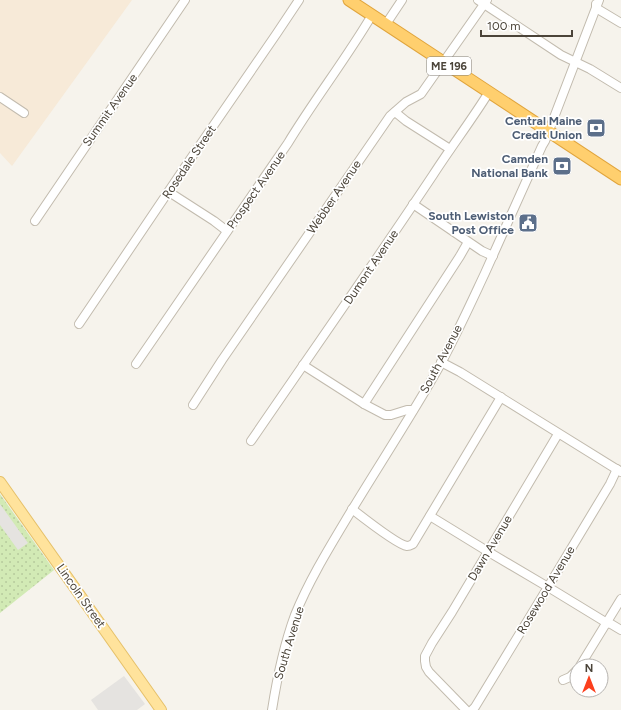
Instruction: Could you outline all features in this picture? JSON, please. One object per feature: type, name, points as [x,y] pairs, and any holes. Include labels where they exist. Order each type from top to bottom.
[{"type":"highway","name":"ME 196","points":[[349,0],[621,179]]},
{"type":"main road","name":"Lincoln Street","points":[[0,482],[161,710]]},
{"type":"street","name":"Summit Avenue","points":[[35,221],[185,0]]},
{"type":"street","name":"Rosedale Street","points":[[79,324],[278,33],[298,0]]},
{"type":"street","points":[[386,24],[402,0]]},
{"type":"street","points":[[483,2],[555,52],[590,69],[621,88]]},
{"type":"street","name":"Webber Avenue","points":[[193,405],[222,360],[390,116],[406,102],[421,94],[483,2]]},
{"type":"street","points":[[597,3],[621,23]]},
{"type":"street","name":"South Avenue","points":[[272,710],[287,640],[295,615],[307,588],[314,573],[352,509],[442,362],[468,310],[545,141],[597,3]]},
{"type":"street","name":"Prospect Avenue","points":[[136,364],[288,144],[372,15]]},
{"type":"street","name":"Dumont Avenue","points":[[251,441],[450,149],[469,124],[489,92]]},
{"type":"street","points":[[0,97],[24,113]]},
{"type":"street","points":[[395,112],[406,121],[450,149]]},
{"type":"street","points":[[169,192],[227,231]]},
{"type":"street","points":[[413,204],[468,242],[493,256]]},
{"type":"street","points":[[364,404],[468,242]]},
{"type":"street","points":[[442,362],[619,471]]},
{"type":"street","points":[[303,365],[364,404],[385,415],[413,410]]},
{"type":"street","points":[[352,509],[406,546],[413,544],[501,397]]},
{"type":"street","name":"Dawn Avenue","points":[[466,710],[429,672],[425,663],[425,656],[558,434]]},
{"type":"street","name":"Rosewood Avenue","points":[[472,710],[489,685],[619,471]]},
{"type":"street","points":[[430,516],[621,630]]},
{"type":"street","points":[[585,658],[621,599]]},
{"type":"street","points":[[563,680],[569,677]]},
{"type":"shaded area","points":[[0,0],[132,0],[12,166],[0,153]]},
{"type":"shaded area","points":[[0,504],[28,543],[18,550],[0,525]]},
{"type":"shaded area","points":[[124,676],[145,704],[137,710],[98,710],[91,700]]},
{"type":"green space","points":[[0,494],[54,570],[0,613]]},
{"type":"place","name":"Central Maine Credit Union","points":[[596,128]]},
{"type":"place","name":"Camden National Bank","points":[[562,166]]},
{"type":"place","name":"South Lewiston Post Office","points":[[528,223]]}]
